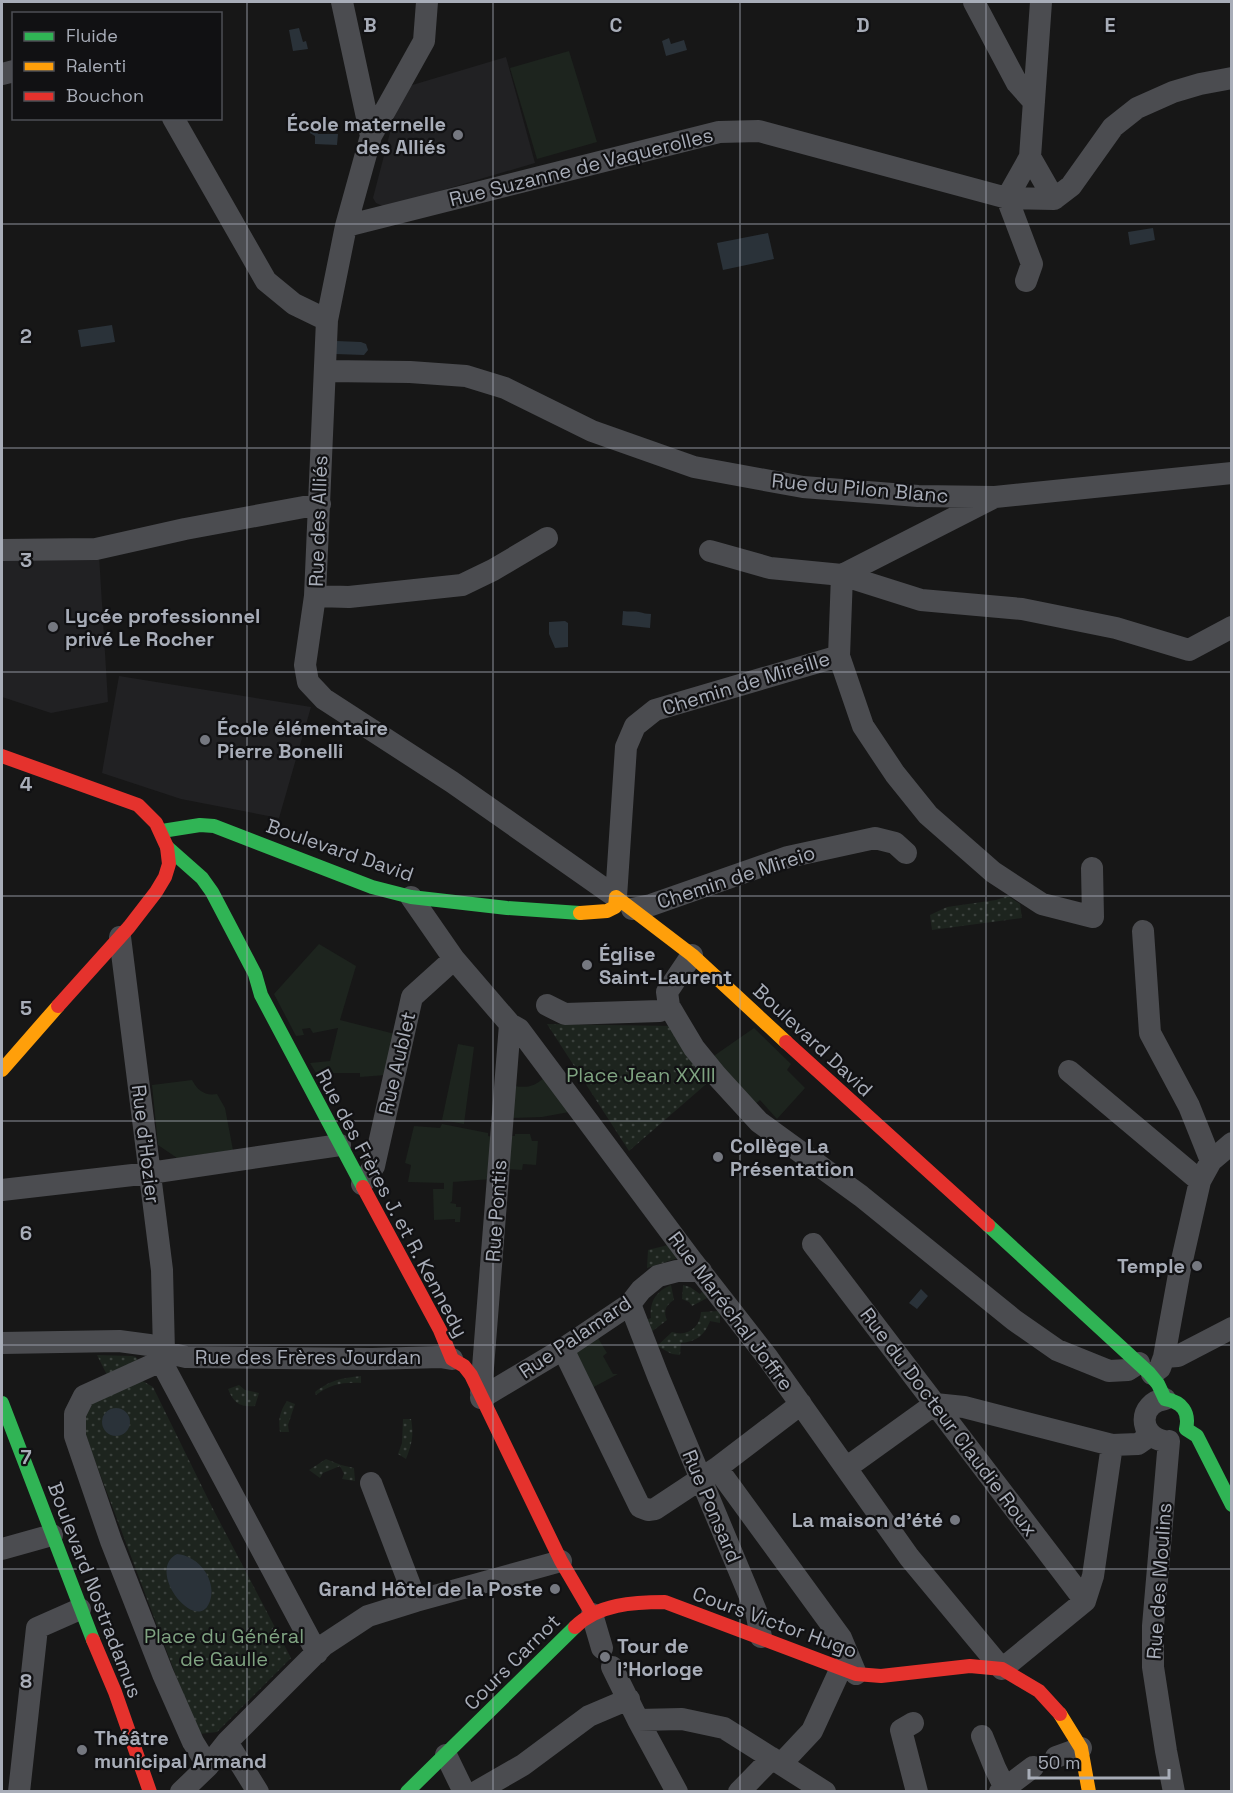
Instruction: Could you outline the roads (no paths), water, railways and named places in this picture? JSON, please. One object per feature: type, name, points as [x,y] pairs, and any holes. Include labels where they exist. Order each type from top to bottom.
[{"type":"street","points":[[342,2],[372,136]]},
{"type":"street","name":"Rue des Alliés","points":[[427,2],[424,41],[372,136],[346,226],[327,320],[315,596],[305,665],[308,682],[324,699],[452,782],[624,903]]},
{"type":"street","points":[[974,2],[1017,83],[1034,102]]},
{"type":"street","points":[[1026,281],[1032,264],[1007,198],[1030,158],[1041,2]]},
{"type":"street","points":[[1030,158],[1054,199],[1071,186],[1113,127],[1137,108],[1173,92],[1232,78]]},
{"type":"street","points":[[174,120],[266,281],[294,304],[327,320]]},
{"type":"street","name":"Rue Suzanne de Vaquerolles","points":[[346,226],[719,132],[759,131],[1007,198],[1054,199]]},
{"type":"street","name":"Rue du Pilon Blanc","points":[[326,371],[410,372],[466,376],[505,388],[592,431],[694,467],[803,487],[918,496],[995,497],[1232,473]]},
{"type":"street","points":[[842,575],[995,497]]},
{"type":"street","points":[[2,550],[96,549],[185,529],[320,504]]},
{"type":"street","points":[[315,596],[349,597],[462,585],[493,570],[547,538]]},
{"type":"street","points":[[710,551],[770,568],[842,575],[921,600],[1022,609],[1116,628],[1189,650],[1232,627]]},
{"type":"street","name":"Chemin de Mireille","points":[[624,903],[626,747],[635,726],[655,710],[839,656],[842,575]]},
{"type":"street","points":[[839,656],[863,726],[895,774],[928,815],[993,872],[1042,904],[1093,917],[1092,868]]},
{"type":"street","points":[[2,756],[138,805],[151,815],[162,831],[169,864],[162,884],[120,937],[2,1070]]},
{"type":"street","name":"Boulevard David","points":[[162,831],[200,825],[214,826],[372,887],[411,897],[507,908],[589,913],[608,911],[624,903],[692,955],[854,1105],[1152,1365],[1165,1399]]},
{"type":"street","name":"Chemin de Mireio","points":[[624,903],[651,905],[788,857],[875,838],[895,843],[906,853]]},
{"type":"street","name":"Rue des Frères J. et R. Kennedy","points":[[167,847],[202,878],[212,892],[255,974],[261,995],[440,1330],[452,1359],[464,1366],[471,1376],[561,1561],[592,1614]]},
{"type":"street","points":[[411,897],[454,959]]},
{"type":"street","points":[[1143,931],[1150,1033],[1189,1106],[1210,1161]]},
{"type":"street","name":"Rue d'Hozier","points":[[120,937],[162,1270],[163,1357]]},
{"type":"street","points":[[692,955],[667,992],[669,1006],[706,1064],[759,1122],[861,1196],[1014,1320],[1057,1350],[1104,1370],[1128,1370],[1178,1356],[1232,1328]]},
{"type":"street","name":"Rue Maréchal Joffre","points":[[454,959],[510,1024],[519,1029],[768,1358],[909,1557],[1002,1669]]},
{"type":"street","name":"Rue Aublet","points":[[362,1184],[374,1166],[412,997],[454,959]]},
{"type":"street","points":[[547,1005],[565,1014],[660,1011],[669,1006]]},
{"type":"street","name":"Rue Pontis","points":[[481,1398],[510,1024]]},
{"type":"street","points":[[1070,1071],[1200,1181]]},
{"type":"street","points":[[1152,1365],[1180,1269],[1200,1181],[1210,1161],[1232,1143]]},
{"type":"street","points":[[2,1190],[150,1173],[340,1145]]},
{"type":"street","name":"Rue du Docteur Claudie Roux","points":[[813,1244],[1084,1601]]},
{"type":"street","name":"Rue Palamard","points":[[481,1398],[563,1349],[630,1304],[657,1276],[677,1270],[701,1271]]},
{"type":"street","name":"Rue Ponsard","points":[[630,1304],[658,1376],[709,1474],[756,1611],[761,1637]]},
{"type":"street","name":"Rue des Frères Jourdan","points":[[2,1343],[119,1341],[149,1345],[163,1357],[372,1359],[440,1357],[452,1359]]},
{"type":"street","points":[[563,1349],[640,1507],[648,1510],[655,1509],[709,1474],[801,1404]]},
{"type":"street","points":[[208,1766],[193,1742],[163,1674],[111,1541],[75,1436],[75,1414],[84,1396],[163,1357],[317,1653]]},
{"type":"street","points":[[1165,1399],[1177,1401],[1183,1407],[1188,1420],[1169,1435],[1145,1424],[1147,1411],[1156,1401],[1165,1399]]},
{"type":"street","name":"Boulevard Nostradamus","points":[[2,1403],[80,1609],[115,1692],[150,1791]]},
{"type":"street","points":[[846,1468],[935,1404],[964,1407],[1112,1445],[1138,1444],[1169,1435],[1197,1436],[1232,1505]]},
{"type":"street","name":"Rue des Moulins","points":[[1169,1435],[1153,1626],[1153,1667],[1174,1791]]},
{"type":"street","points":[[1002,1669],[1084,1601],[1093,1576],[1112,1445]]},
{"type":"street","points":[[709,1474],[841,1638],[848,1671],[812,1731],[739,1791]]},
{"type":"street","points":[[371,1483],[416,1601]]},
{"type":"street","points":[[2,1549],[52,1535]]},
{"type":"street","points":[[181,1791],[324,1645],[368,1616],[561,1561]]},
{"type":"street","name":"Cours Victor Hugo","points":[[665,1602],[848,1671],[880,1676],[970,1666],[1002,1669],[1039,1691],[1059,1712],[1081,1748],[1089,1791]]},
{"type":"street","name":"Cours Carnot","points":[[407,1791],[579,1623],[592,1614],[617,1606],[665,1602]]},
{"type":"street","points":[[19,1791],[38,1628],[80,1609]]},
{"type":"street","points":[[592,1614],[607,1658],[677,1791]]},
{"type":"street","points":[[476,1791],[523,1765],[589,1716],[629,1699]]},
{"type":"street","points":[[638,1720],[682,1719],[724,1728],[825,1791]]},
{"type":"street","points":[[913,1723],[902,1730],[917,1791]]},
{"type":"street","points":[[982,1736],[1003,1790],[1032,1767]]},
{"type":"street","points":[[227,1742],[258,1791]]},
{"type":"street","points":[[1056,1757],[1081,1748]]},
{"type":"street","points":[[446,1755],[464,1791]]},
{"type":"place","name":"École maternelle des Alliés","points":[[458,135]]},
{"type":"place","name":"Lycée professionnel privé Le Rocher","points":[[53,627]]},
{"type":"place","name":"École élémentaire Pierre Bonelli","points":[[205,740]]},
{"type":"place","name":"Église Saint-Laurent","points":[[587,965]]},
{"type":"place","name":"Collège La Présentation","points":[[718,1157]]},
{"type":"place","name":"Temple","points":[[1197,1266]]},
{"type":"place","name":"La maison d'été","points":[[955,1520]]},
{"type":"place","name":"Grand Hôtel de la Poste","points":[[555,1589]]},
{"type":"place","name":"Tour de l'Horloge","points":[[605,1657]]},
{"type":"place","name":"Théâtre municipal Armand","points":[[82,1750]]},
{"type":"park label","name":"Place Jean XXIII","points":[[641,1075]]},
{"type":"park label","name":"Place du Général de Gaulle","points":[[224,1648]]}]
